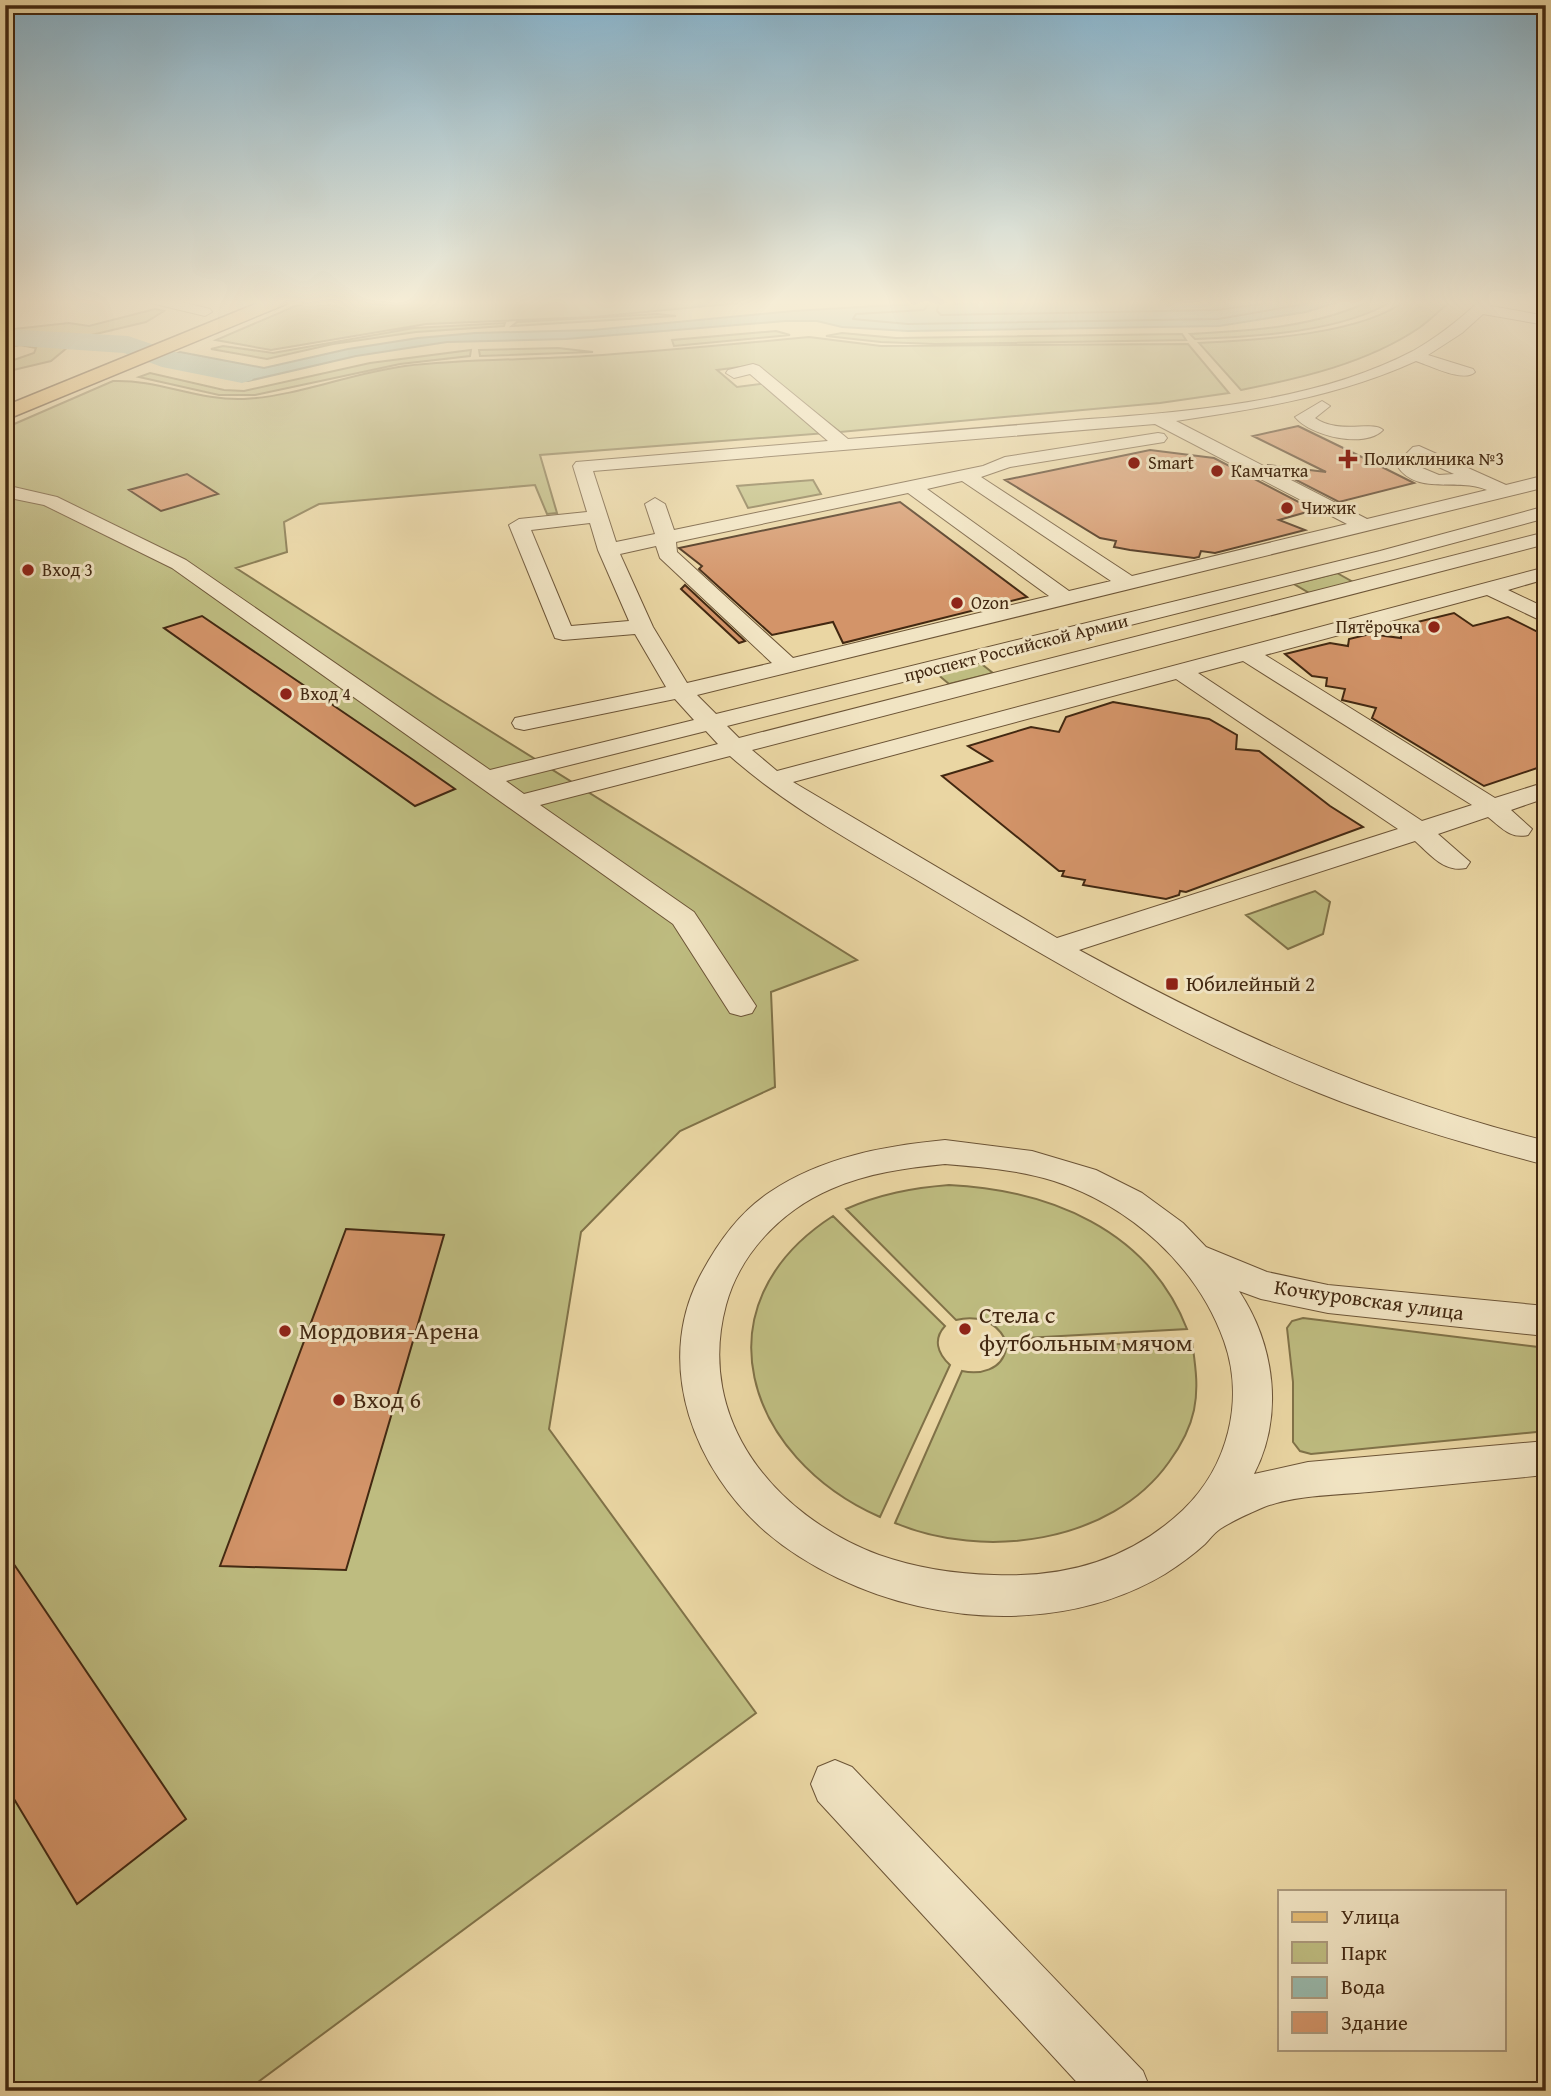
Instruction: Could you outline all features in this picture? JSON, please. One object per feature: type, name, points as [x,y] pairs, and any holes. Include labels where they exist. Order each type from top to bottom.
[{"type":"main road","points":[[5,414],[43,398]]},
{"type":"street","points":[[789,398],[843,444]]},
{"type":"street","points":[[1282,398],[1158,419],[582,466],[608,550],[642,627],[681,692],[710,724],[772,780],[1054,949],[1162,1009],[1236,1046],[1325,1086],[1426,1122],[1546,1153]]},
{"type":"street","points":[[1304,398],[1322,406]]},
{"type":"street","points":[[1158,419],[1364,525]]},
{"type":"street","points":[[608,550],[989,470],[1005,462],[1187,433]]},
{"type":"street","points":[[965,475],[1130,584]]},
{"type":"street","points":[[1477,478],[1504,491]]},
{"type":"street","name":"проспект Российской Армии","points":[[524,723],[681,692],[1546,481]]},
{"type":"street","points":[[911,486],[1066,599]]},
{"type":"street","points":[[5,491],[50,500],[179,564],[684,918],[741,1006]]},
{"type":"street","points":[[655,504],[666,537],[667,554],[788,666]]},
{"type":"street","name":"проспект Российской Армии","points":[[518,803],[710,724],[1387,555],[1546,512]]},
{"type":"street","points":[[596,517],[519,525],[563,633],[642,627]]},
{"type":"street","name":"проспект Российской Армии","points":[[613,763],[688,759],[1546,538]]},
{"type":"street","points":[[772,780],[1546,573]]},
{"type":"street","points":[[1489,588],[1546,617]]},
{"type":"street","points":[[1246,653],[1492,807],[1519,829]]},
{"type":"street","points":[[1179,671],[1419,831],[1456,862]]},
{"type":"street","points":[[485,779],[547,764],[613,763]]},
{"type":"street","points":[[1054,949],[1546,790]]},
{"type":"street","points":[[1206,1517],[1231,1482],[1247,1444],[1254,1405],[1251,1365],[1241,1327],[1223,1291],[1198,1258],[1168,1229],[1129,1201],[1063,1171],[992,1154],[945,1152],[898,1156],[853,1167],[811,1184],[774,1207],[743,1236],[719,1270],[703,1309],[697,1351],[702,1395],[718,1439],[745,1482],[783,1521],[830,1554],[885,1579],[946,1594],[1008,1598],[1068,1591],[1124,1574],[1171,1547],[1206,1517],[1259,1490],[1308,1480],[1546,1458]]},
{"type":"street","name":"Кочкуровская улица","points":[[1198,1258],[1261,1285],[1328,1299],[1546,1321]]},
{"type":"street","points":[[835,1784],[1123,2091]]},
{"type":"green space","name":"Мордовия-Арена","points":[[74,398],[785,398],[827,433],[540,455],[557,513],[547,514],[535,485],[319,504],[284,522],[287,552],[236,568],[439,699],[857,960],[771,992],[775,1087],[680,1131],[581,1232],[549,1429],[756,1713],[246,2091],[5,2091],[5,428]]},
{"type":"green space","name":"Мордовия-Арена","points":[[797,398],[1196,398],[1160,403],[840,432]]},
{"type":"green space","points":[[813,480],[821,494],[748,508],[737,486]]},
{"type":"green space","points":[[1337,573],[1353,582],[1311,594],[1294,584]]},
{"type":"green space","points":[[979,662],[993,673],[949,684],[936,673]]},
{"type":"green space","points":[[1315,891],[1330,902],[1323,934],[1288,949],[1246,915]]},
{"type":"green space","points":[[949,1185],[1023,1196],[1058,1206],[1091,1221],[1121,1241],[1147,1265],[1170,1294],[1187,1329],[1005,1339],[996,1327],[984,1320],[956,1320],[846,1209],[896,1192]]},
{"type":"green space","points":[[833,1216],[945,1326],[939,1336],[938,1346],[950,1365],[880,1517],[834,1491],[797,1458],[770,1419],[754,1378],[752,1335],[763,1292],[790,1252]]},
{"type":"green space","points":[[1303,1318],[1546,1348],[1546,1431],[1311,1454],[1300,1451],[1293,1442],[1293,1382],[1287,1328],[1292,1321]]},
{"type":"green space","points":[[1192,1341],[1196,1392],[1187,1431],[1169,1462],[1144,1490],[1114,1511],[1080,1527],[1043,1537],[1005,1542],[967,1541],[930,1534],[895,1523],[962,1371],[983,1371],[995,1366],[1004,1356],[1006,1349]]},
{"type":"building","name":"Поликлиника №3","points":[[1298,426],[1414,483],[1339,502],[1267,465],[1326,472],[1253,436]]},
{"type":"building","points":[[1150,450],[1214,458],[1314,510],[1279,520],[1305,530],[1215,553],[1201,551],[1199,557],[1194,558],[1114,547],[1116,541],[1100,538],[1005,480]]},
{"type":"building","points":[[187,474],[218,494],[161,511],[129,490]]},
{"type":"building","points":[[900,502],[1027,597],[843,643],[833,622],[772,635],[699,569],[702,566],[679,548]]},
{"type":"building","points":[[685,585],[745,641],[739,643],[681,589]]},
{"type":"building","points":[[1454,613],[1473,626],[1508,617],[1546,636],[1546,765],[1484,786],[1372,718],[1376,708],[1342,700],[1345,689],[1326,686],[1327,678],[1312,676],[1285,654],[1330,643],[1348,646],[1349,639],[1370,634],[1401,638],[1401,626]]},
{"type":"building","name":"Вход 4","points":[[202,616],[455,789],[415,806],[164,628]]},
{"type":"building","points":[[1113,702],[1209,719],[1237,735],[1236,749],[1259,751],[1330,806],[1363,827],[1186,892],[1180,891],[1179,895],[1166,899],[1083,885],[1085,880],[1062,876],[1064,871],[1059,871],[942,776],[992,761],[968,746],[1031,727],[1059,732],[1066,717]]},
{"type":"building","name":"Вход 6","points":[[346,1229],[444,1235],[346,1570],[220,1566]]},
{"type":"building","points":[[5,1551],[186,1819],[77,1904],[5,1784]]},
{"type":"place","name":"Поликлиника №3","points":[[1348,459]]},
{"type":"place","name":"Smart","points":[[1134,463]]},
{"type":"place","name":"Камчатка","points":[[1217,471]]},
{"type":"place","name":"Чижик","points":[[1287,508]]},
{"type":"place","name":"Вход 3","points":[[28,570]]},
{"type":"place","name":"Ozon","points":[[957,603]]},
{"type":"place","name":"Пятёрочка","points":[[1434,627]]},
{"type":"place","name":"Вход 4","points":[[286,694]]},
{"type":"place","name":"Юбилейный 2","points":[[1172,984]]},
{"type":"place","name":"Стела с футбольным мячом","points":[[965,1329]]},
{"type":"place","name":"Мордовия-Арена","points":[[285,1331]]},
{"type":"place","name":"Вход 6","points":[[339,1400]]}]
